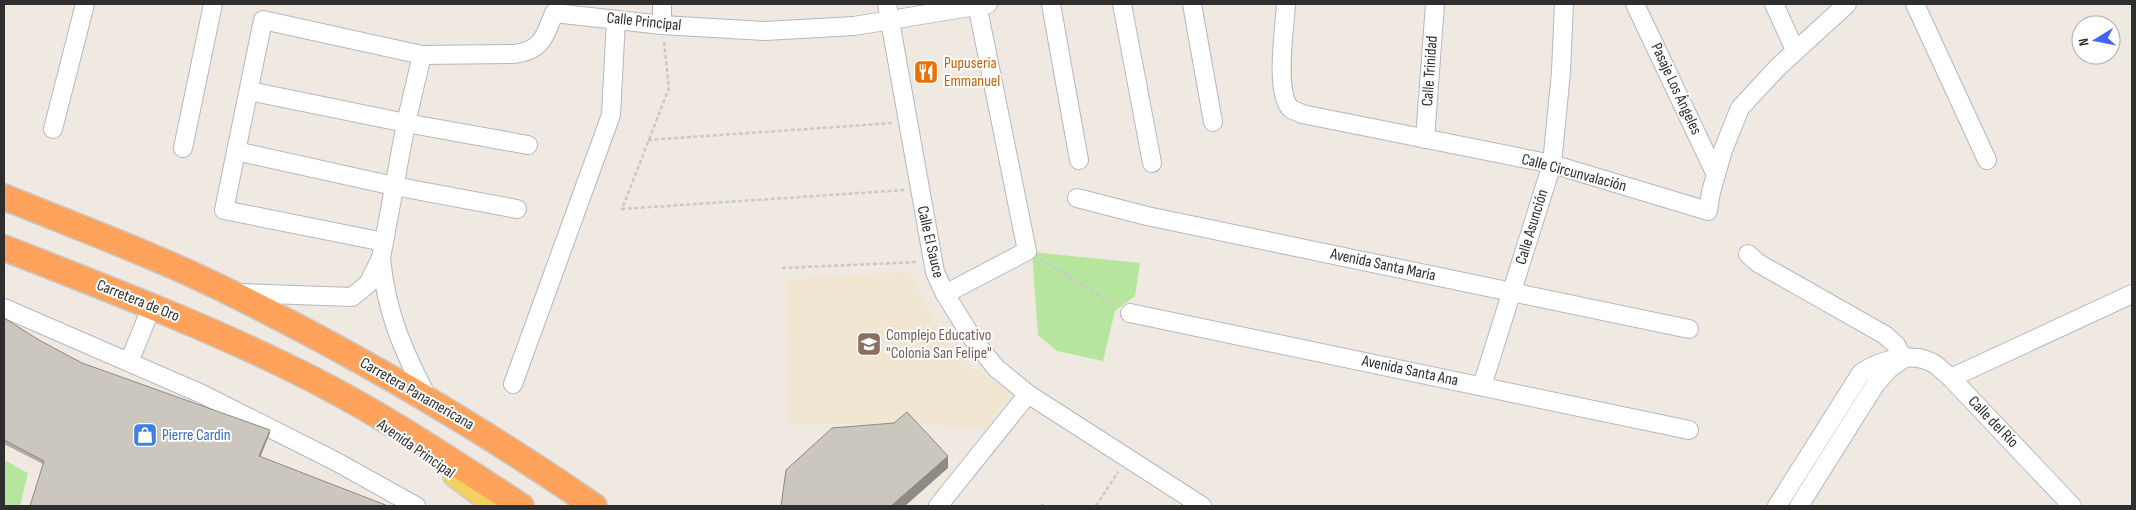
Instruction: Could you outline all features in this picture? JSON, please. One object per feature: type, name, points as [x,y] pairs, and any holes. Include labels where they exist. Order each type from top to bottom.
[{"type":"highway","points":[[4,197],[232,293]]},
{"type":"highway","name":"Carretera de Oro","points":[[4,248],[152,306],[271,360],[337,393]]},
{"type":"highway","name":"Carretera Panamericana","points":[[232,293],[351,356],[429,401],[521,456],[594,506]]},
{"type":"highway","points":[[337,393],[462,467],[521,506]]},
{"type":"main road","name":"Avenida Principal","points":[[337,393],[494,506]]},
{"type":"street","points":[[53,129],[85,4]]},
{"type":"street","points":[[183,148],[212,4]]},
{"type":"street","points":[[662,4],[662,25]]},
{"type":"street","points":[[945,294],[1026,251],[981,4]]},
{"type":"street","name":"Calle Principal","points":[[249,91],[263,20],[422,55],[521,53],[544,40],[555,8],[616,20],[662,25],[765,31],[854,26],[888,12],[981,4]]},
{"type":"street","points":[[1051,4],[1079,160]]},
{"type":"street","points":[[1122,4],[1152,163]]},
{"type":"street","points":[[1192,4],[1213,122]]},
{"type":"street","name":"Calle Circunvalación","points":[[1286,4],[1282,83],[1284,96],[1291,108],[1302,114],[1552,164],[1708,211],[1716,175],[1740,108],[1795,50],[1847,4]]},
{"type":"street","name":"Calle Trinidad","points":[[1425,139],[1435,4]]},
{"type":"street","name":"Calle Asunción","points":[[1482,386],[1552,164],[1561,72],[1564,4]]},
{"type":"street","name":"Pasaje Los Ángeles","points":[[1635,4],[1716,175]]},
{"type":"street","points":[[1774,4],[1795,50]]},
{"type":"street","points":[[1915,4],[1987,160]]},
{"type":"street","name":"Calle El Sauce","points":[[888,12],[932,261],[945,294],[973,339],[996,368],[1028,394],[1202,506]]},
{"type":"street","points":[[513,384],[611,115],[616,20]]},
{"type":"street","points":[[422,55],[406,123],[383,250],[384,286],[404,352],[429,401]]},
{"type":"street","points":[[383,250],[224,210],[249,91],[406,123],[528,144]]},
{"type":"street","points":[[236,151],[394,186],[517,209]]},
{"type":"street","name":"Avenida Santa Maria","points":[[1078,198],[1147,216],[1689,329]]},
{"type":"street","points":[[232,293],[352,297],[368,284],[383,250]]},
{"type":"street","points":[[1748,254],[1758,264],[1885,335],[1896,345],[1904,358],[1890,368],[1875,385],[1799,506]]},
{"type":"street","points":[[1951,378],[2132,294]]},
{"type":"street","points":[[129,362],[152,306]]},
{"type":"street","points":[[4,308],[202,394],[416,506]]},
{"type":"street","name":"Avenida Santa Ana","points":[[1130,313],[1689,430]]},
{"type":"street","name":"Calle del Río","points":[[1777,506],[1861,373],[1881,362],[1904,358],[1924,359],[1935,364],[1951,378],[2072,506]]},
{"type":"street","points":[[938,506],[1028,394]]},
{"type":"path","points":[[662,25],[669,88],[622,209],[918,189]]},
{"type":"path","points":[[648,140],[907,122]]},
{"type":"path","points":[[1026,251],[1130,313]]},
{"type":"path","points":[[782,268],[932,261]]},
{"type":"path","points":[[1096,506],[1128,458]]},
{"type":"path","points":[[1040,504],[1044,506]]},
{"type":"shaded area","name":"Complejo Educativo \"Colonia San Felipe\"","points":[[910,271],[937,325],[965,363],[1012,392],[987,429],[923,424],[789,424],[786,280]]},
{"type":"green space","points":[[1032,252],[1140,263],[1135,296],[1115,311],[1103,361],[1057,351],[1038,335]]},
{"type":"green space","points":[[4,460],[28,473],[20,506],[4,506]]},
{"type":"building","points":[[4,318],[39,340],[82,363],[270,430],[259,456],[388,506],[30,506],[44,461],[4,440]]},
{"type":"building","points":[[907,412],[948,456],[891,506],[781,506],[786,470],[832,428],[894,423]]},
{"type":"place","name":"Pupuseria Emmanuel","points":[[926,72]]},
{"type":"place","name":"Complejo Educativo \"Colonia San Felipe\"","points":[[869,344]]},
{"type":"place","name":"Pierre Cardin","points":[[145,435]]}]
